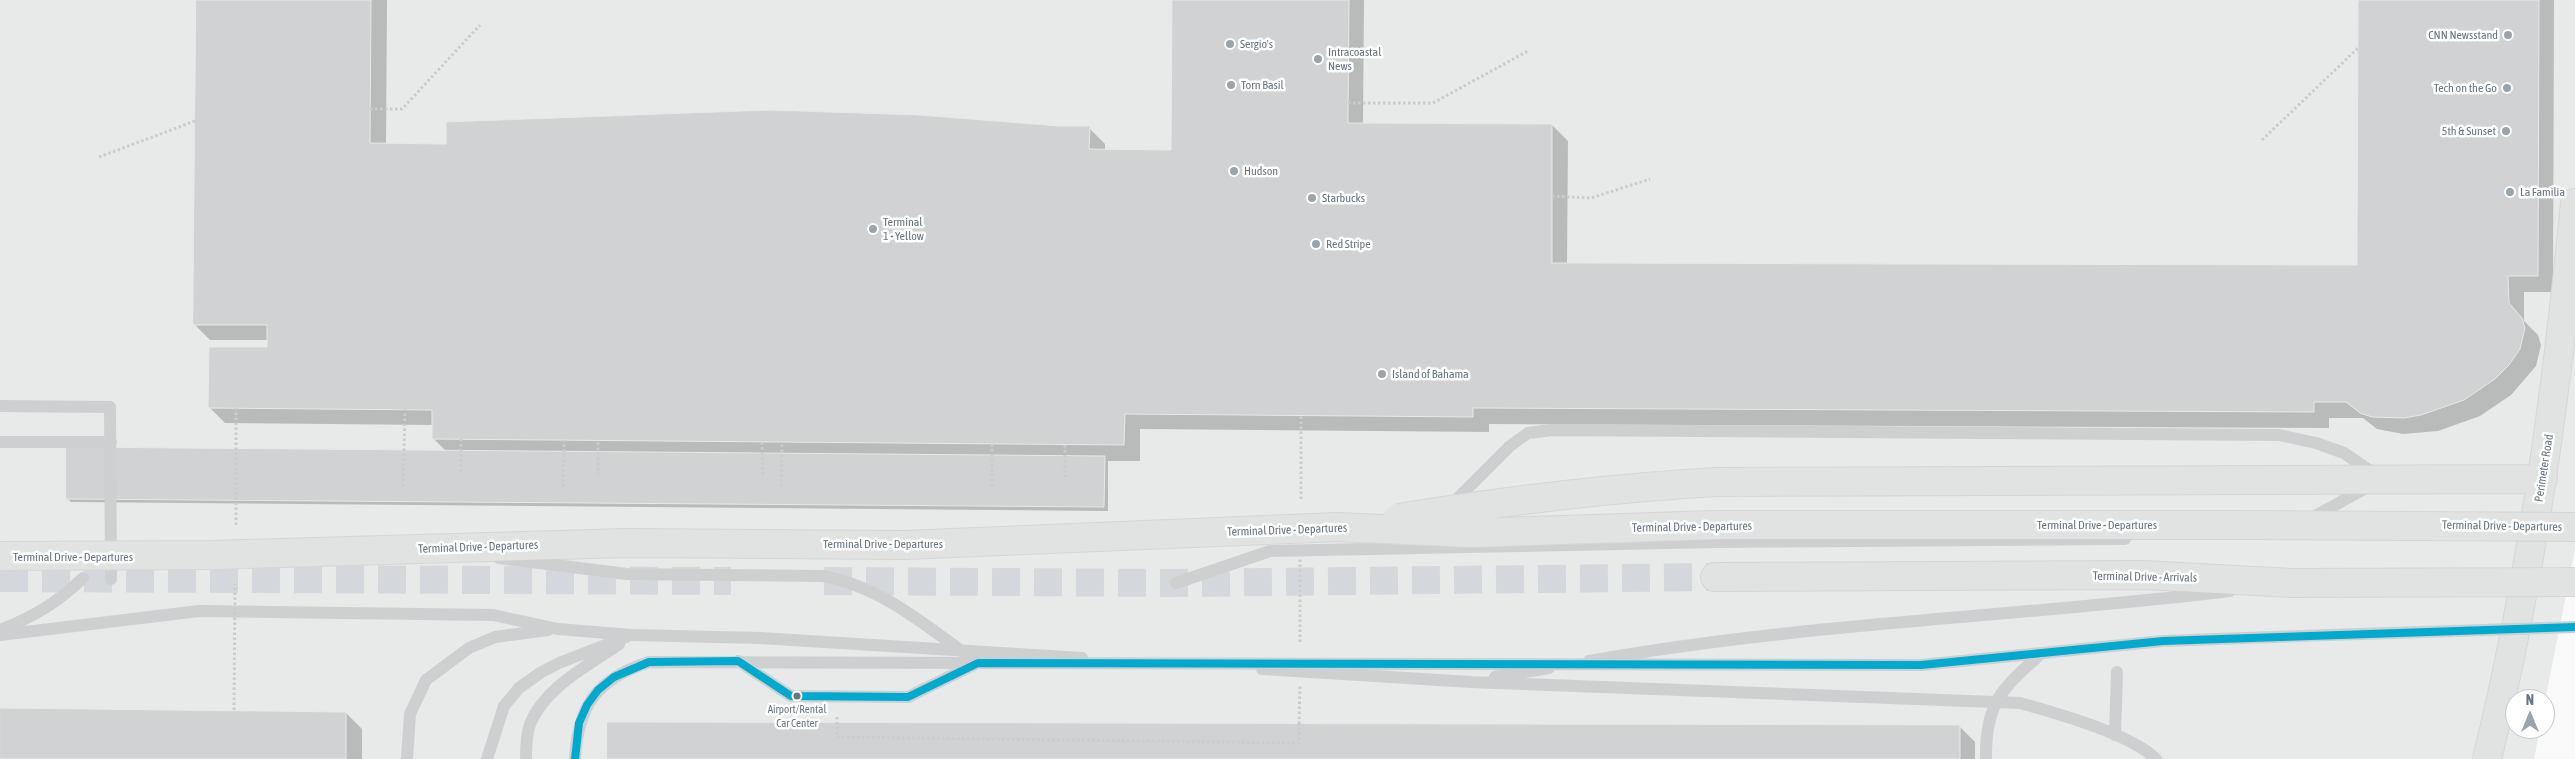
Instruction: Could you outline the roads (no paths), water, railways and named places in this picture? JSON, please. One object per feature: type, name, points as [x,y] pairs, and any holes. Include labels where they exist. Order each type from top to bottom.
[{"type":"street","name":"Perimeter Road","points":[[2487,759],[2511,651],[2543,479],[2556,388],[2575,203]]},
{"type":"street","points":[[1337,527],[1478,505],[1644,487],[1717,482],[2543,479]]},
{"type":"street","name":"Terminal Drive - Departures","points":[[0,556],[110,557],[626,543],[905,545],[1337,527],[1472,533],[1713,525],[2411,524],[2575,527]]},
{"type":"street","name":"Terminal Drive - Arrivals","points":[[1715,577],[2143,575],[2292,583],[2575,582]]},
{"type":"lane","points":[[0,406],[110,407],[111,579]]},
{"type":"lane","points":[[1407,548],[1510,446],[1528,433],[1552,430],[2279,435],[2316,443],[2344,453],[2382,479],[2319,515],[2256,537],[2176,538]]},
{"type":"lane","points":[[0,442],[111,442]]},
{"type":"lane","points":[[1176,582],[1270,551],[1719,542],[2136,538]]},
{"type":"lane","points":[[430,549],[626,574],[822,576],[840,579],[859,585],[893,603],[978,663]]},
{"type":"lane","points":[[0,630],[24,620],[58,601],[83,578]]},
{"type":"lane","points":[[1471,682],[1642,651],[1793,631],[2138,602],[2292,583]]},
{"type":"lane","points":[[0,635],[199,611],[493,615],[558,628],[631,635],[760,638],[1471,682],[2020,703],[2066,716],[2115,735],[2150,753],[2156,759]]},
{"type":"lane","points":[[406,759],[410,714],[426,680],[469,648],[494,637],[558,628]]},
{"type":"lane","points":[[575,759],[580,723],[587,705],[598,690],[614,677],[649,662],[1921,665],[2163,641],[2575,628]]},
{"type":"lane","points":[[487,759],[504,706],[519,688],[540,673],[559,663],[631,635]]},
{"type":"lane","points":[[526,759],[529,726],[538,708],[550,694],[631,635]]},
{"type":"lane","points":[[1986,759],[1986,726],[1993,706],[2009,683],[2042,653]]},
{"type":"lane","points":[[738,661],[790,696],[908,697],[978,663]]},
{"type":"lane","points":[[2115,735],[2117,672]]},
{"type":"tunnel","points":[[824,581],[1176,583],[1715,577]]},
{"type":"tunnel","points":[[0,578],[731,581]]},
{"type":"place","name":"CNN Newsstand","points":[[2508,35]]},
{"type":"place","name":"Sergio's","points":[[1230,44]]},
{"type":"place","name":"Intracoastal News","points":[[1318,59]]},
{"type":"place","name":"Torn Basil","points":[[1231,85]]},
{"type":"place","name":"Tech on the Go","points":[[2507,88]]},
{"type":"place","name":"5th & Sunset","points":[[2506,131]]},
{"type":"place","name":"Hudson","points":[[1234,171]]},
{"type":"place","name":"La Familia","points":[[2510,192]]},
{"type":"place","name":"Starbucks","points":[[1312,198]]},
{"type":"place","name":"Terminal 1 - Yellow","points":[[873,229]]},
{"type":"place","name":"Red Stripe","points":[[1316,244]]},
{"type":"place","name":"Island of Bahama","points":[[1382,374]]},
{"type":"place","name":"Airport/Rental Car Center","points":[[797,696]]}]
